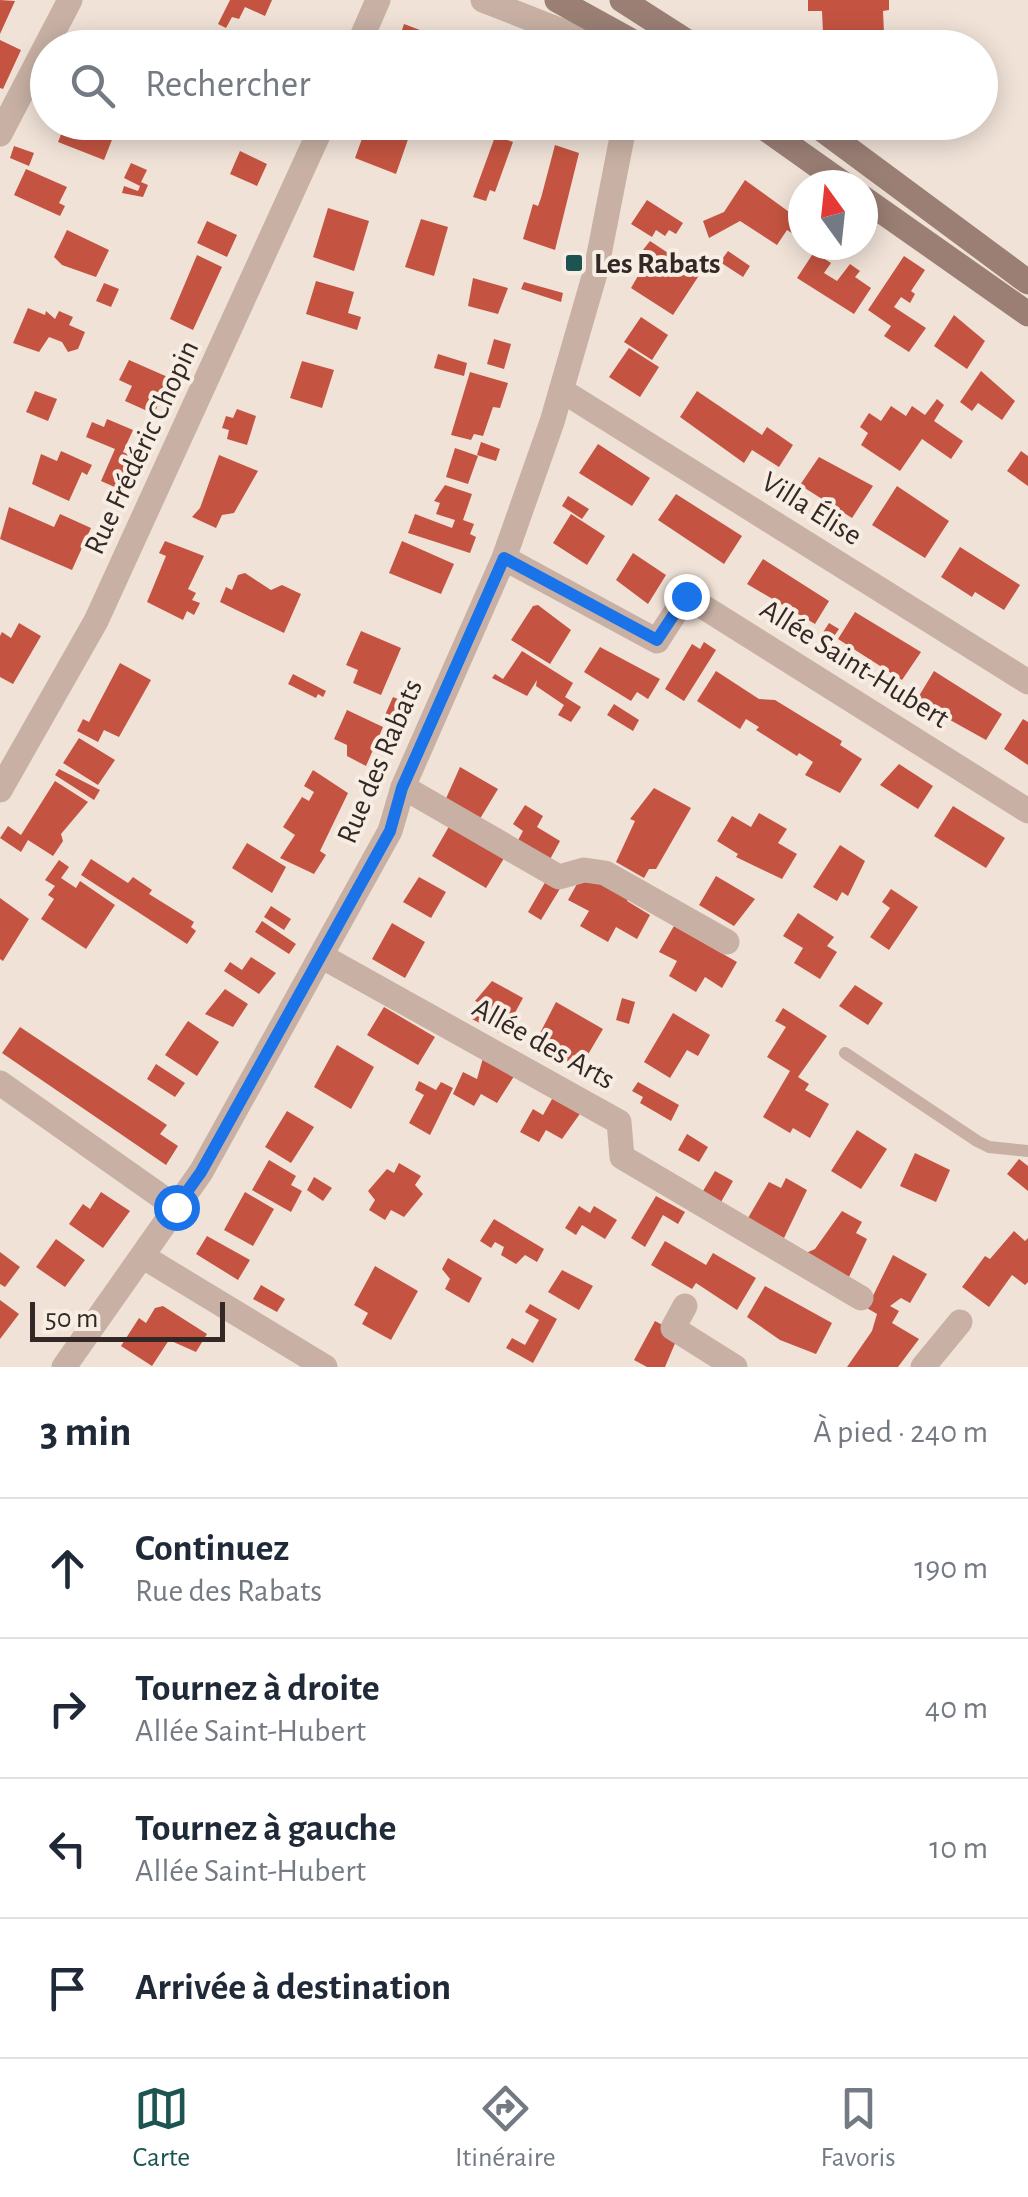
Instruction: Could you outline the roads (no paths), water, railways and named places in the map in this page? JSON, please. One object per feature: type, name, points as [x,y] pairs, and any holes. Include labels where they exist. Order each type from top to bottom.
[{"type":"street","points":[[54,30],[70,0]]},
{"type":"street","points":[[365,30],[378,0]]},
{"type":"street","points":[[483,0],[559,30]]},
{"type":"street","points":[[556,0],[609,30]]},
{"type":"street","points":[[629,2],[635,30]]},
{"type":"street","points":[[629,2],[670,30]]},
{"type":"street","points":[[0,134],[30,77]]},
{"type":"street","name":"Rue Frédéric Chopin","points":[[0,790],[96,621],[316,140]]},
{"type":"street","name":"Rue des Rabats","points":[[64,1367],[201,1172],[390,831],[402,788],[504,558],[561,390],[596,270],[621,140]]},
{"type":"street","points":[[781,140],[824,170]]},
{"type":"street","points":[[836,140],[1028,282]]},
{"type":"street","points":[[878,209],[1028,314]]},
{"type":"street","name":"Villa Élise","points":[[561,390],[1028,682]]},
{"type":"street","name":"Allée Saint-Hubert","points":[[504,558],[657,640],[686,596],[1028,811]]},
{"type":"street","points":[[402,788],[559,877],[584,870],[605,873],[727,942]]},
{"type":"street","name":"Allée des Arts","points":[[323,957],[619,1122],[622,1156],[861,1298]]},
{"type":"street","points":[[0,1083],[176,1207]]},
{"type":"street","points":[[142,1256],[326,1367]]},
{"type":"street","points":[[686,1306],[673,1328],[735,1367]]},
{"type":"street","points":[[923,1367],[960,1322]]},
{"type":"lane","points":[[845,1053],[977,1141],[989,1147],[1028,1150]]},
{"type":"place","name":"Les Rabats","points":[[574,263]]}]
